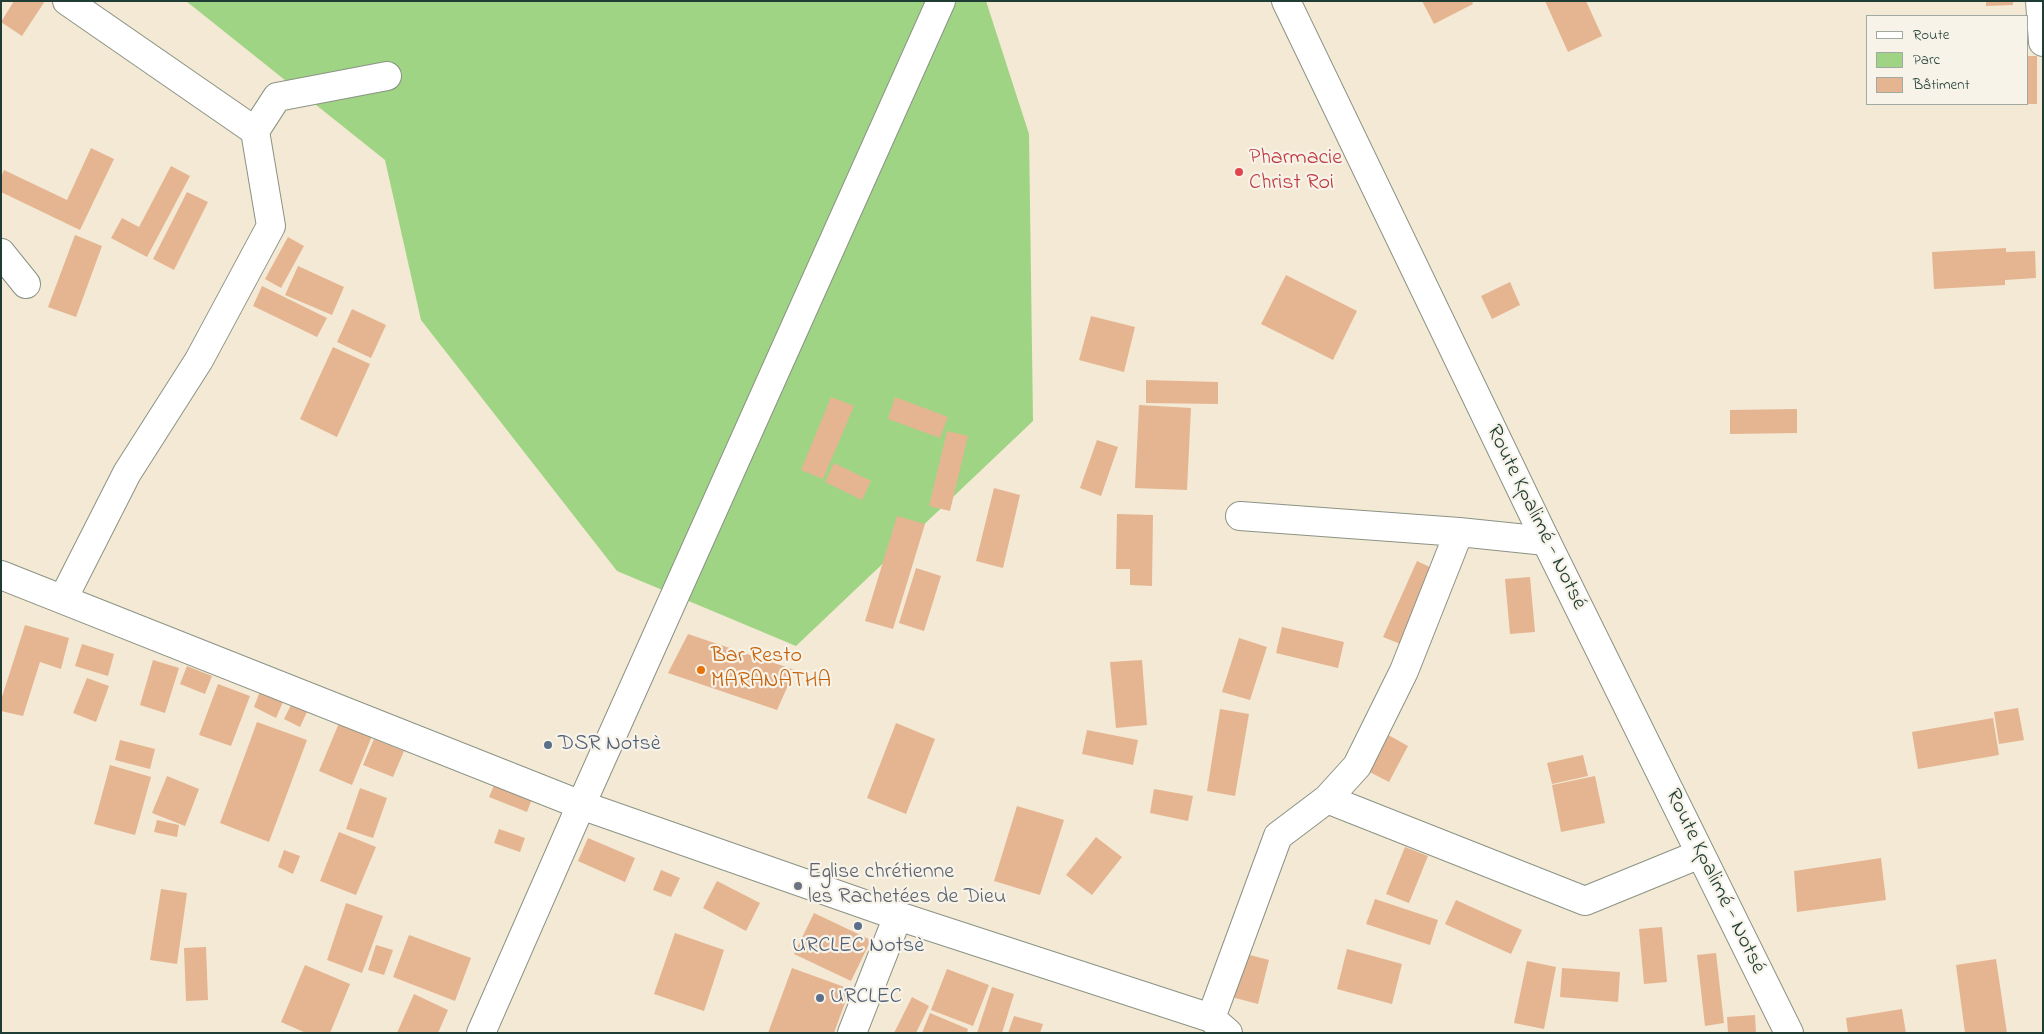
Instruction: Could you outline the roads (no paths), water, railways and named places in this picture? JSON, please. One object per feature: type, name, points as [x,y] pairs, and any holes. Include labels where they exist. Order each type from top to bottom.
[{"type":"street","points":[[67,1],[255,131]]},
{"type":"street","points":[[481,1033],[941,1]]},
{"type":"street","name":"Route Kpalimé - Notsé","points":[[1286,1],[1546,541],[1789,1033]]},
{"type":"street","points":[[2040,1],[2043,42]]},
{"type":"street","points":[[63,599],[127,473],[199,360],[272,226],[255,131],[277,97],[387,76]]},
{"type":"street","points":[[1,253],[26,284]]},
{"type":"street","points":[[1240,516],[1459,532],[1546,541]]},
{"type":"street","points":[[1,575],[581,805],[898,916],[1219,1025],[1278,836],[1327,799],[1357,766],[1404,671],[1459,532]]},
{"type":"street","points":[[1327,799],[1585,902],[1700,854]]},
{"type":"street","points":[[852,1033],[898,916]]},
{"type":"place","name":"Pharmacie Christ Roi","points":[[1239,172]]},
{"type":"place","name":"Bar Resto MARANATHA","points":[[701,670]]},
{"type":"place","name":"DSR Notsè","points":[[548,745]]},
{"type":"place","name":"Eglise chrétienne les Rachetées de Dieu","points":[[798,886]]},
{"type":"place","name":"URCLEC Notsè","points":[[858,926]]},
{"type":"place","name":"URCLEC","points":[[820,998]]}]
